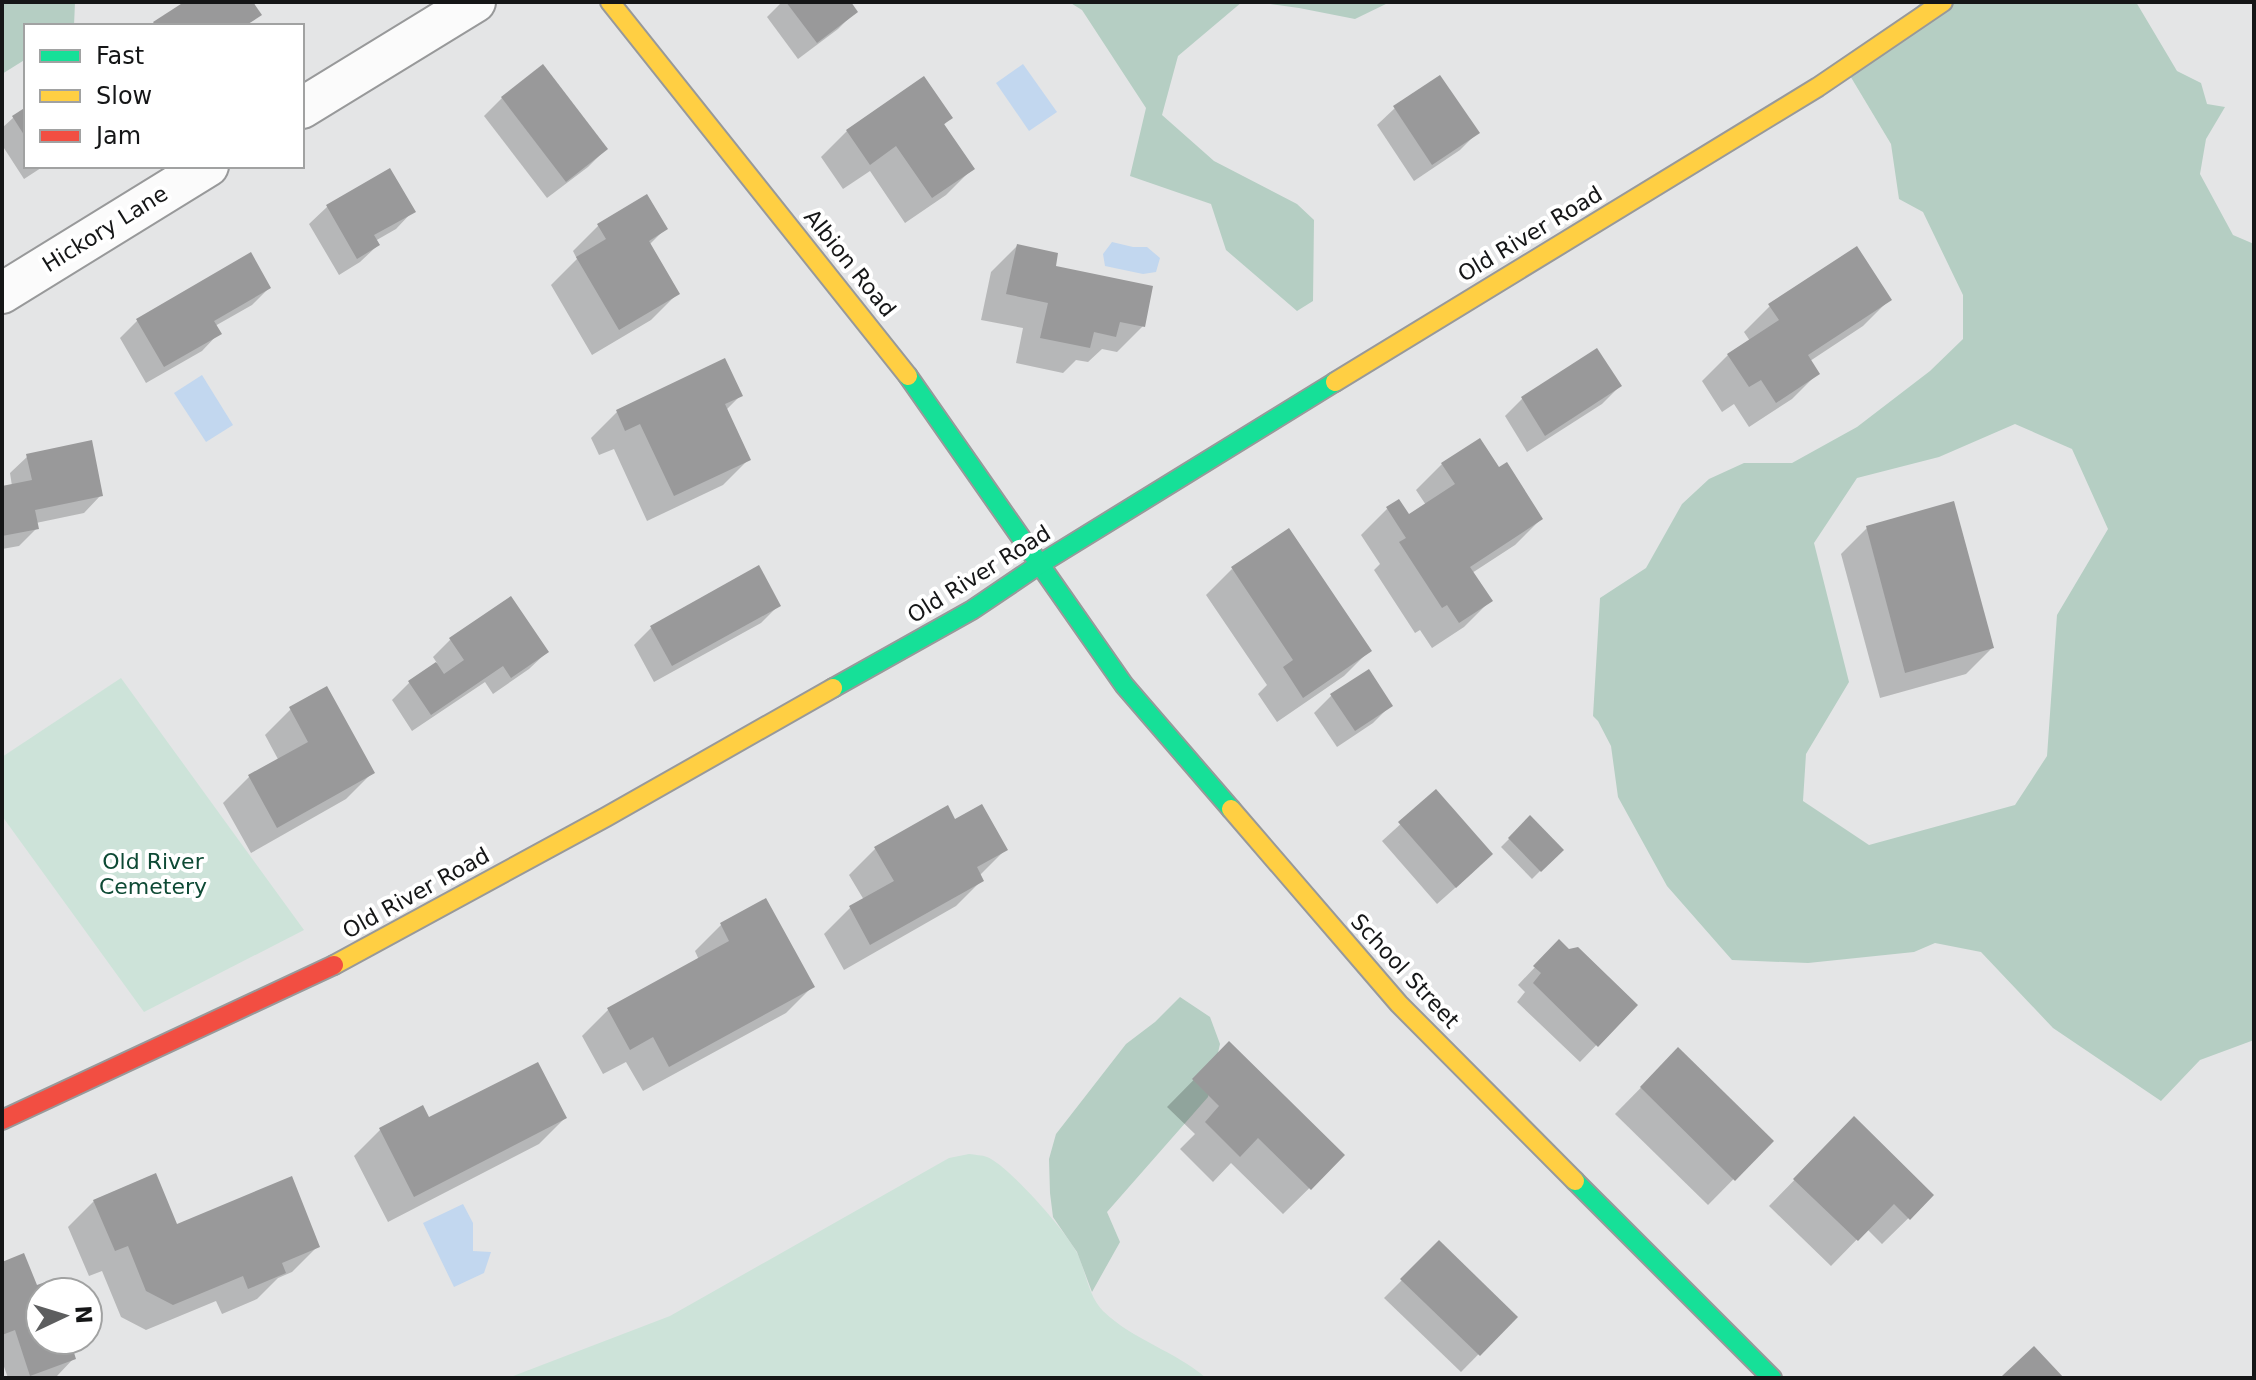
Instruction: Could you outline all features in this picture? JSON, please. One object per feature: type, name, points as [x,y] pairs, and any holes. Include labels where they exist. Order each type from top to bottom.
[{"type":"main road","name":"Albion Road","points":[[610,2],[915,384],[1040,564]]},
{"type":"main road","name":"Old River Road","points":[[2,1120],[353,956],[972,610],[1040,564],[1818,87],[1943,2]]},
{"type":"main road","name":"School Street","points":[[1040,564],[1124,685],[1399,1004],[1772,1378]]},
{"type":"street","points":[[304,107],[475,2]]},
{"type":"street","name":"Hickory Lane","points":[[2,293],[205,168]]},
{"type":"green space","points":[[2,2],[75,2],[74,24],[24,24],[24,60],[2,74]]},
{"type":"green space","points":[[1069,2],[1242,2],[1178,56],[1162,115],[1214,161],[1297,204],[1314,220],[1313,301],[1297,311],[1226,250],[1211,204],[1130,176],[1146,108],[1082,10]]},
{"type":"green space","points":[[1255,2],[1390,2],[1355,19]]},
{"type":"green space","points":[[1922,2],[2136,2],[2177,71],[2201,83],[2207,104],[2225,107],[2206,139],[2200,174],[2233,235],[2254,244],[2254,1040],[2200,1060],[2161,1101],[2053,1028],[1981,952],[1935,943],[1914,952],[1808,963],[1732,960],[1667,886],[1618,797],[1611,746],[1593,716],[1600,598],[1646,568],[1682,504],[1709,479],[1744,463],[1792,463],[1857,427],[1930,371],[1963,339],[1963,295],[1923,212],[1899,199],[1891,144],[1846,69]],"holes":[[[2015,424],[2072,449],[2108,529],[2057,615],[2047,756],[2015,805],[1869,845],[1803,801],[1806,754],[1849,682],[1814,543],[1857,478],[1939,457]]]},
{"type":"green space","name":"Old River Cemetery","points":[[121,678],[304,930],[144,1012],[2,816],[2,757]]},
{"type":"green space","points":[[1180,997],[1210,1017],[1220,1044],[1208,1097],[1107,1212],[1120,1242],[1092,1292],[1077,1252],[1053,1217],[1049,1159],[1056,1134],[1126,1044],[1155,1022]]},
{"type":"green space","points":[[969,1154],[985,1156],[997,1163],[1051,1217],[1078,1255],[1091,1292],[1103,1311],[1127,1330],[1181,1360],[1206,1378],[508,1378],[670,1316],[949,1158]]},
{"type":"water","points":[[1023,64],[1057,112],[1029,131],[996,83]]},
{"type":"water","points":[[1112,242],[1147,247],[1160,258],[1156,272],[1143,274],[1105,266],[1103,254]]},
{"type":"water","points":[[202,375],[233,425],[206,442],[174,393]]},
{"type":"water","points":[[463,1204],[473,1223],[473,1251],[491,1252],[484,1273],[454,1287],[423,1223]]},
{"type":"building","points":[[184,2],[253,2],[262,15],[248,24],[153,22]]},
{"type":"building","points":[[786,2],[851,2],[858,12],[817,43]]},
{"type":"building","points":[[543,64],[608,149],[566,182],[501,97]]},
{"type":"building","points":[[1440,75],[1480,133],[1432,165],[1393,106]]},
{"type":"building","points":[[924,76],[953,118],[944,124],[975,169],[932,198],[896,146],[870,165],[846,130]]},
{"type":"building","points":[[24,108],[24,135],[12,116]]},
{"type":"building","points":[[390,168],[416,212],[374,235],[380,245],[357,259],[326,205]]},
{"type":"building","points":[[647,194],[668,229],[649,241],[680,294],[619,330],[576,257],[606,239],[597,224]]},
{"type":"building","points":[[1017,244],[1058,253],[1056,266],[1153,286],[1145,327],[1120,322],[1116,337],[1094,332],[1090,348],[1040,338],[1048,303],[1006,294]]},
{"type":"building","points":[[1857,246],[1892,300],[1808,355],[1820,374],[1776,403],[1761,380],[1749,387],[1727,354],[1779,320],[1768,304]]},
{"type":"building","points":[[251,252],[271,288],[214,321],[222,334],[164,367],[136,319]]},
{"type":"building","points":[[1597,348],[1622,386],[1545,436],[1521,397]]},
{"type":"building","points":[[725,358],[743,396],[725,404],[751,460],[674,496],[640,424],[625,431],[616,410]]},
{"type":"building","points":[[1480,438],[1499,467],[1507,462],[1543,519],[1470,567],[1493,601],[1459,623],[1447,605],[1442,608],[1399,542],[1406,538],[1386,507],[1399,499],[1409,514],[1455,484],[1441,463]]},
{"type":"building","points":[[92,440],[103,496],[35,510],[39,529],[2,536],[2,486],[32,480],[26,454]]},
{"type":"building","points":[[1954,501],[1994,648],[1905,673],[1866,526]]},
{"type":"building","points":[[1289,528],[1372,651],[1303,698],[1283,667],[1293,660],[1231,567]]},
{"type":"building","points":[[759,565],[781,606],[672,666],[650,626]]},
{"type":"building","points":[[511,596],[549,652],[511,678],[503,666],[431,715],[408,681],[436,662],[444,674],[464,660],[449,638]]},
{"type":"building","points":[[1369,669],[1393,706],[1355,731],[1330,694]]},
{"type":"building","points":[[327,686],[375,773],[277,828],[248,775],[308,742],[289,707]]},
{"type":"building","points":[[1436,789],[1493,854],[1456,888],[1398,822]]},
{"type":"building","points":[[982,804],[1008,850],[977,867],[984,881],[870,945],[849,906],[894,881],[874,847],[948,805],[955,819]]},
{"type":"building","points":[[1530,815],[1564,850],[1541,872],[1508,838]]},
{"type":"building","points":[[766,898],[815,987],[669,1067],[653,1037],[630,1050],[607,1008],[729,941],[720,923]]},
{"type":"building","points":[[1559,939],[1569,949],[1578,947],[1638,1005],[1598,1047],[1533,983],[1541,973],[1533,966]]},
{"type":"building","points":[[1229,1041],[1345,1155],[1311,1190],[1258,1138],[1240,1157],[1205,1122],[1219,1106],[1192,1079]]},
{"type":"building","points":[[1678,1047],[1774,1141],[1735,1181],[1640,1087]]},
{"type":"building","points":[[538,1062],[567,1118],[414,1197],[379,1128],[423,1105],[429,1117]]},
{"type":"building","points":[[1854,1116],[1934,1195],[1910,1220],[1894,1204],[1858,1241],[1793,1179]]},
{"type":"building","points":[[156,1173],[177,1224],[292,1176],[320,1247],[282,1263],[286,1273],[248,1289],[243,1276],[173,1305],[146,1291],[128,1246],[115,1251],[93,1200]]},
{"type":"building","points":[[1439,1240],[1518,1317],[1480,1356],[1400,1279]]},
{"type":"building","points":[[24,1253],[33,1276],[24,1276],[24,1356],[75,1356],[76,1359],[30,1376],[15,1330],[2,1335],[2,1262]]},
{"type":"building","points":[[2034,1346],[2064,1378],[2002,1376]]},
{"type":"traffic: fast","points":[[908,376],[1124,685],[1231,809]]},
{"type":"traffic: fast","points":[[833,688],[972,610],[1040,564],[1335,382]]},
{"type":"traffic: fast","points":[[1575,1181],[1772,1378]]},
{"type":"traffic: slow","points":[[610,2],[908,376]]},
{"type":"traffic: slow","points":[[1335,382],[1818,87],[1943,2]]},
{"type":"traffic: slow","points":[[334,965],[606,817],[833,688]]},
{"type":"traffic: slow","points":[[1231,809],[1399,1004],[1575,1181]]},
{"type":"traffic: jam","points":[[2,1120],[334,965]]}]
